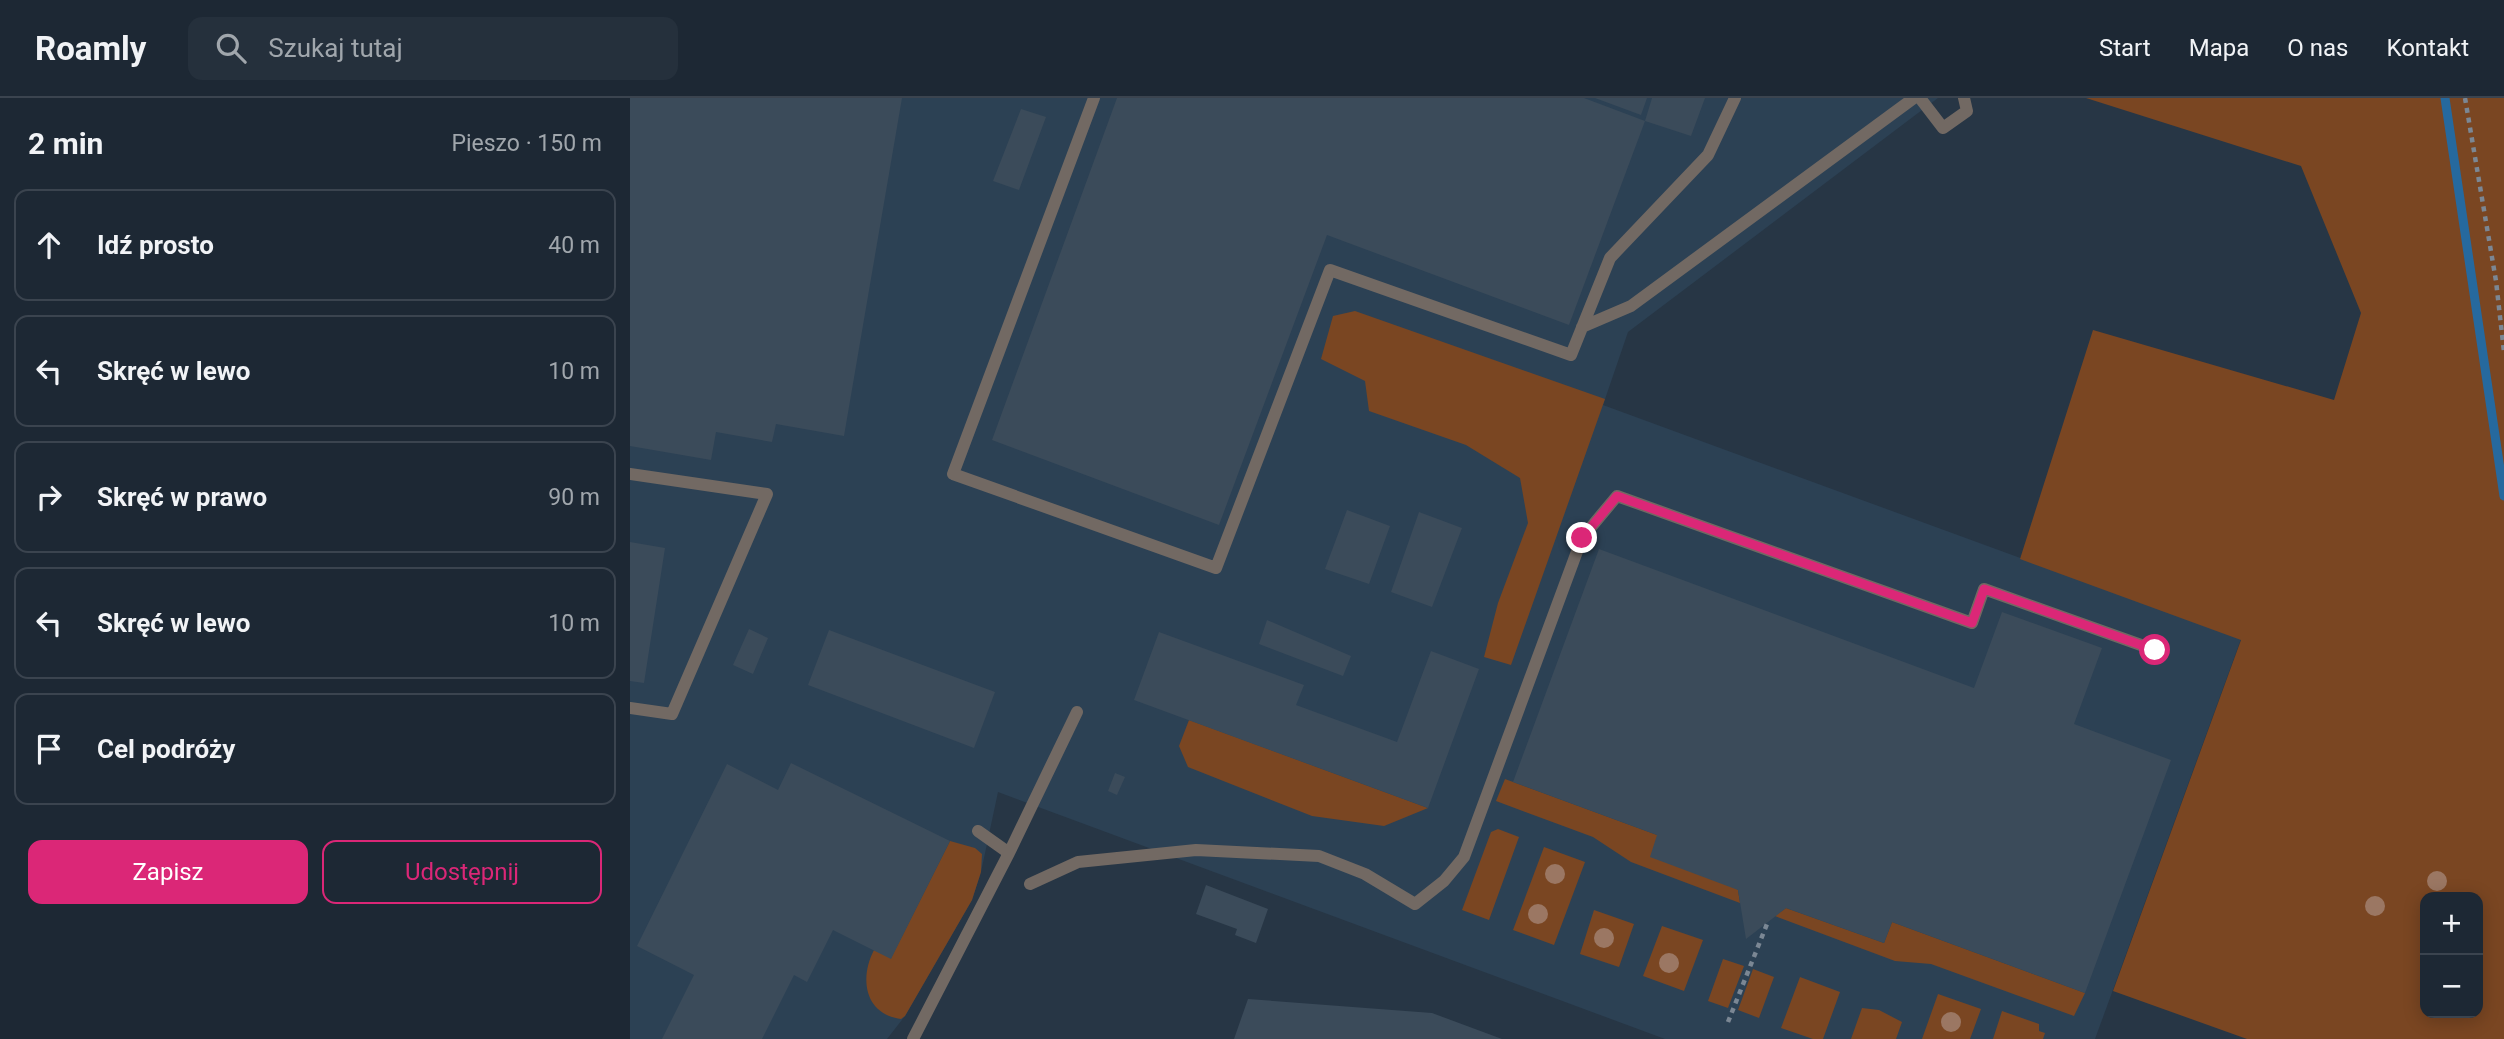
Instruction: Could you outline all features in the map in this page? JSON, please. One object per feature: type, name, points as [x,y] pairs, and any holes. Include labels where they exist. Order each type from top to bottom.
[{"type":"lane","points":[[1094,98],[953,474],[1216,568],[1330,270],[1571,355],[1610,258],[1709,155],[1735,98]]},
{"type":"lane","points":[[1582,327],[1631,306],[1914,98]]},
{"type":"lane","points":[[1920,98],[1943,128],[1967,111],[1964,98]]},
{"type":"lane","points":[[630,474],[767,494],[673,714],[630,708]]},
{"type":"lane","points":[[1030,884],[1078,862],[1196,850],[1319,856],[1365,874],[1415,904],[1444,881],[1464,857],[1582,538],[1617,496],[1972,623],[1984,589],[2155,650]]},
{"type":"lane","points":[[913,1039],[1009,853],[1077,712]]},
{"type":"lane","points":[[978,831],[1009,853]]},
{"type":"path","points":[[2465,98],[2496,281],[2504,352]]},
{"type":"path","points":[[1728,1022],[1767,924]]},
{"type":"shaded area","points":[[630,98],[1938,98],[1628,332],[1603,405],[2241,639],[2095,1039],[1665,1039],[998,792],[981,872],[972,900],[905,1016],[887,1039],[630,1039]]},
{"type":"shaded area","points":[[2086,98],[2504,98],[2504,1039],[2247,1039],[2113,991],[2241,640],[2020,559],[2093,330],[2334,400],[2361,313],[2301,166]]},
{"type":"shaded area","points":[[1355,311],[1605,399],[1511,665],[1484,657],[1498,603],[1528,523],[1520,478],[1466,445],[1369,411],[1365,381],[1321,359],[1333,316]]},
{"type":"shaded area","points":[[1189,720],[1428,808],[1384,826],[1312,816],[1188,767],[1179,746]]},
{"type":"shaded area","points":[[1505,779],[1657,835],[1738,890],[1740,903],[1631,862],[1593,837],[1496,801]]},
{"type":"shaded area","points":[[1498,829],[1519,837],[1489,920],[1462,910],[1491,832]]},
{"type":"shaded area","points":[[950,841],[975,848],[982,854],[981,872],[972,900],[905,1016],[901,1019],[889,1016],[879,1010],[868,993],[866,983],[869,961],[874,950],[891,958]]},
{"type":"shaded area","points":[[1544,847],[1585,862],[1554,945],[1513,930]]},
{"type":"shaded area","points":[[1786,908],[1884,943],[1892,922],[2085,993],[2074,1016],[1931,964],[1895,961],[1775,916]]},
{"type":"shaded area","points":[[1594,910],[1634,924],[1619,967],[1580,954]]},
{"type":"shaded area","points":[[1662,926],[1703,940],[1684,991],[1643,976]]},
{"type":"shaded area","points":[[1723,959],[1744,966],[1728,1008],[1708,1001]]},
{"type":"shaded area","points":[[1753,969],[1774,977],[1759,1018],[1738,1010]]},
{"type":"shaded area","points":[[1800,977],[1840,992],[1823,1039],[1813,1039],[1781,1028]]},
{"type":"shaded area","points":[[1938,994],[1981,1009],[1970,1039],[1922,1039]]},
{"type":"shaded area","points":[[1862,1008],[1879,1010],[1902,1022],[1896,1039],[1851,1039]]},
{"type":"shaded area","points":[[2002,1011],[2039,1024],[2039,1031],[2045,1033],[2043,1039],[1993,1039]]},
{"type":"building","points":[[630,98],[902,98],[844,436],[776,424],[772,442],[716,432],[711,460],[630,446]]},
{"type":"building","points":[[1117,98],[1584,98],[1645,121],[1569,325],[1327,235],[1219,525],[992,440]]},
{"type":"building","points":[[1595,98],[1647,98],[1641,115]]},
{"type":"building","points":[[1652,98],[1705,98],[1691,136],[1645,121]]},
{"type":"building","points":[[1021,109],[1046,117],[1019,190],[993,181]]},
{"type":"building","points":[[1347,510],[1390,526],[1369,584],[1325,569]]},
{"type":"building","points":[[1419,512],[1462,528],[1432,607],[1391,592]]},
{"type":"building","points":[[630,542],[665,548],[644,683],[630,681]]},
{"type":"building","points":[[1599,549],[1974,688],[2002,612],[2102,648],[2074,724],[2171,760],[2085,993],[1892,922],[1884,943],[1786,908],[1746,939],[1738,890],[1650,857],[1657,835],[1513,782]]},
{"type":"building","points":[[1267,620],[1351,656],[1343,676],[1259,644]]},
{"type":"building","points":[[749,629],[768,638],[753,674],[733,665]]},
{"type":"building","points":[[829,630],[995,692],[974,748],[808,685]]},
{"type":"building","points":[[1159,632],[1304,685],[1296,705],[1397,742],[1431,651],[1479,669],[1428,808],[1134,700]]},
{"type":"building","points":[[791,763],[950,841],[891,959],[833,930],[807,982],[794,975],[762,1039],[662,1039],[694,975],[637,946],[727,764],[778,790]]},
{"type":"building","points":[[1115,773],[1125,777],[1117,795],[1108,791]]},
{"type":"building","points":[[1206,885],[1268,909],[1256,943],[1235,935],[1237,929],[1196,914]]},
{"type":"building","points":[[1248,999],[1432,1013],[1502,1039],[1234,1039]]},
{"type":"waterway","points":[[2445,98],[2504,496]]},
{"type":"route","points":[[1582,538],[1617,496],[1972,623],[1984,589],[2155,650]]}]
